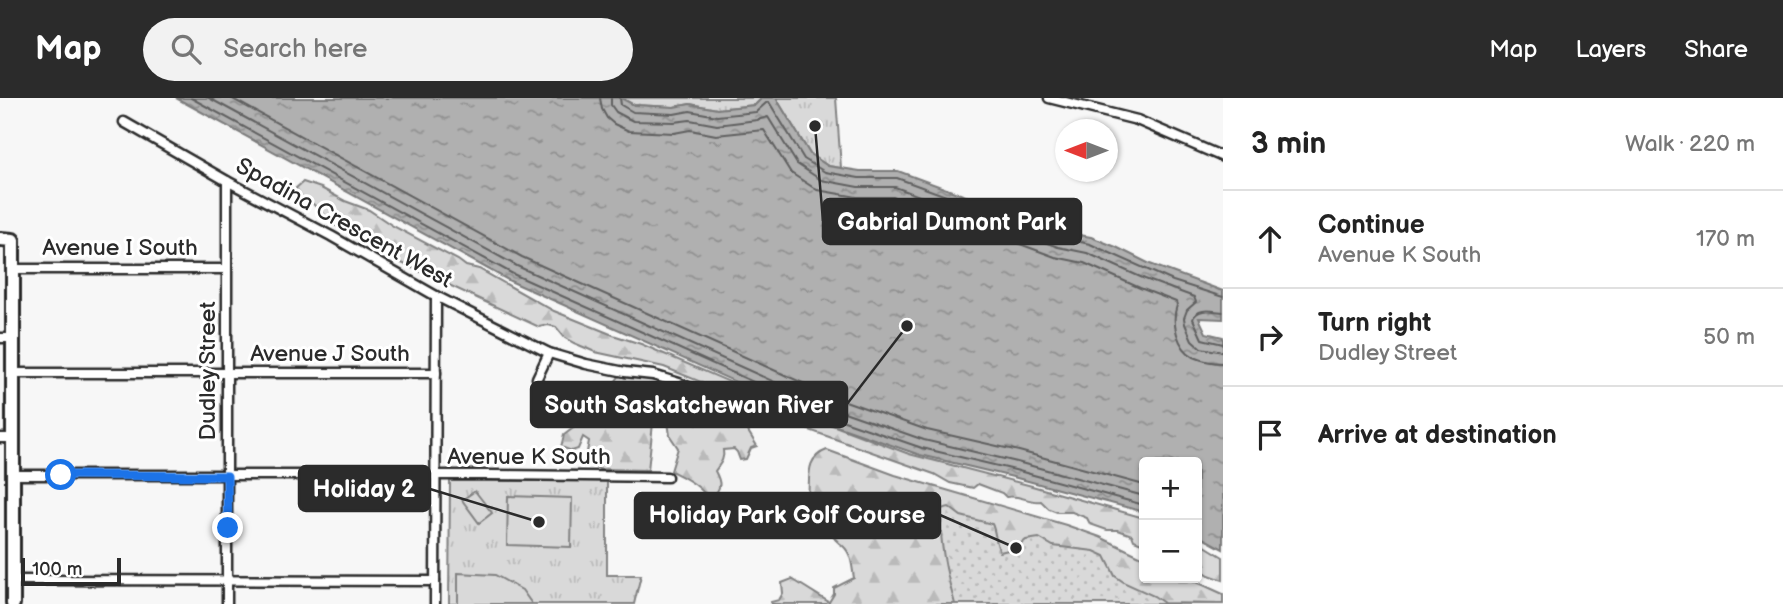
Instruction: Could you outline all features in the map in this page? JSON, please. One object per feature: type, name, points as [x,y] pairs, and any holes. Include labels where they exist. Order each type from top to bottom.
[{"type":"street","points":[[1055,99],[1137,120],[1223,157]]},
{"type":"street","name":"Spadina Crescent West","points":[[124,122],[436,296],[549,353],[625,372],[653,374],[781,424]]},
{"type":"street","name":"Dudley Street","points":[[227,181],[227,604]]},
{"type":"street","points":[[6,239],[13,269],[6,338],[13,373],[6,438],[13,475],[8,539],[13,604]]},
{"type":"street","name":"Avenue I South","points":[[13,269],[227,269]]},
{"type":"street","points":[[435,604],[436,296]]},
{"type":"street","points":[[537,378],[549,353]]},
{"type":"street","name":"Avenue J South","points":[[13,373],[436,373]]},
{"type":"street","name":"Avenue K South","points":[[13,475],[667,477]]},
{"type":"street","points":[[13,580],[435,581]]},
{"type":"green space","points":[[622,98],[762,98],[755,105],[717,109],[690,104],[674,107],[634,105]]},
{"type":"green space","points":[[776,98],[836,98],[841,168],[828,166],[810,154]]},
{"type":"green space","points":[[303,182],[321,188],[369,210],[466,266],[479,269],[554,311],[641,344],[811,417],[909,454],[1139,517],[1139,542],[1134,540],[1132,535],[1090,524],[1087,518],[1072,512],[1049,509],[1041,501],[1006,497],[978,484],[973,488],[950,483],[934,474],[798,426],[797,422],[790,418],[664,367],[595,352],[565,338],[556,327],[539,327],[391,258],[336,226],[312,203],[295,192]]},
{"type":"green space","points":[[621,374],[686,391],[748,421],[746,428],[757,446],[751,448],[746,459],[740,460],[734,449],[723,450],[723,459],[715,471],[720,485],[712,499],[692,482],[671,471],[678,448],[670,436],[666,407],[661,398],[652,396],[649,408],[653,423],[648,470],[599,469],[590,464],[587,452],[589,441],[583,437],[578,449],[572,451],[561,447],[564,435],[576,426],[607,425],[613,405],[609,390]]},
{"type":"green space","points":[[827,450],[895,475],[1100,537],[1139,556],[1139,583],[1199,583],[1223,594],[1223,604],[1164,603],[1115,576],[1105,556],[1094,551],[1053,546],[1039,538],[1026,540],[1016,548],[1000,552],[992,524],[961,516],[949,507],[941,509],[941,533],[955,604],[771,604],[779,600],[783,593],[782,583],[792,579],[829,602],[834,588],[854,578],[846,549],[827,532],[821,515],[807,503],[811,465],[819,454]]},
{"type":"green space","points":[[450,481],[607,481],[607,575],[641,575],[634,604],[449,604]]},
{"type":"green space","points":[[475,491],[492,513],[479,523],[462,500]]},
{"type":"green space","points":[[508,496],[572,498],[571,547],[507,545]]},
{"type":"green space","points":[[933,496],[1136,562],[1139,568],[1139,583],[1159,583],[1223,604],[932,604]]},
{"type":"green space","points":[[1202,544],[1223,557],[1223,580],[1202,570]]},
{"type":"green space","points":[[458,573],[495,575],[522,590],[532,604],[458,604]]},
{"type":"water","points":[[176,98],[621,98],[634,105],[674,107],[690,104],[717,109],[755,105],[762,98],[776,98],[810,154],[828,166],[860,171],[898,171],[1063,232],[1091,237],[1150,264],[1223,291],[1223,319],[1199,318],[1206,333],[1223,337],[1223,549],[1202,538],[1202,457],[1139,457],[1139,511],[920,455],[825,422],[510,281]]},
{"type":"place","name":"Gabrial Dumont Park","points":[[815,126]]},
{"type":"place","name":"South Saskatchewan River","points":[[907,326]]},
{"type":"place","name":"Holiday 2","points":[[539,522]]},
{"type":"place","name":"Holiday Park Golf Course","points":[[1016,548]]},
{"type":"route","points":[[61,475],[227,476],[228,528]]}]
